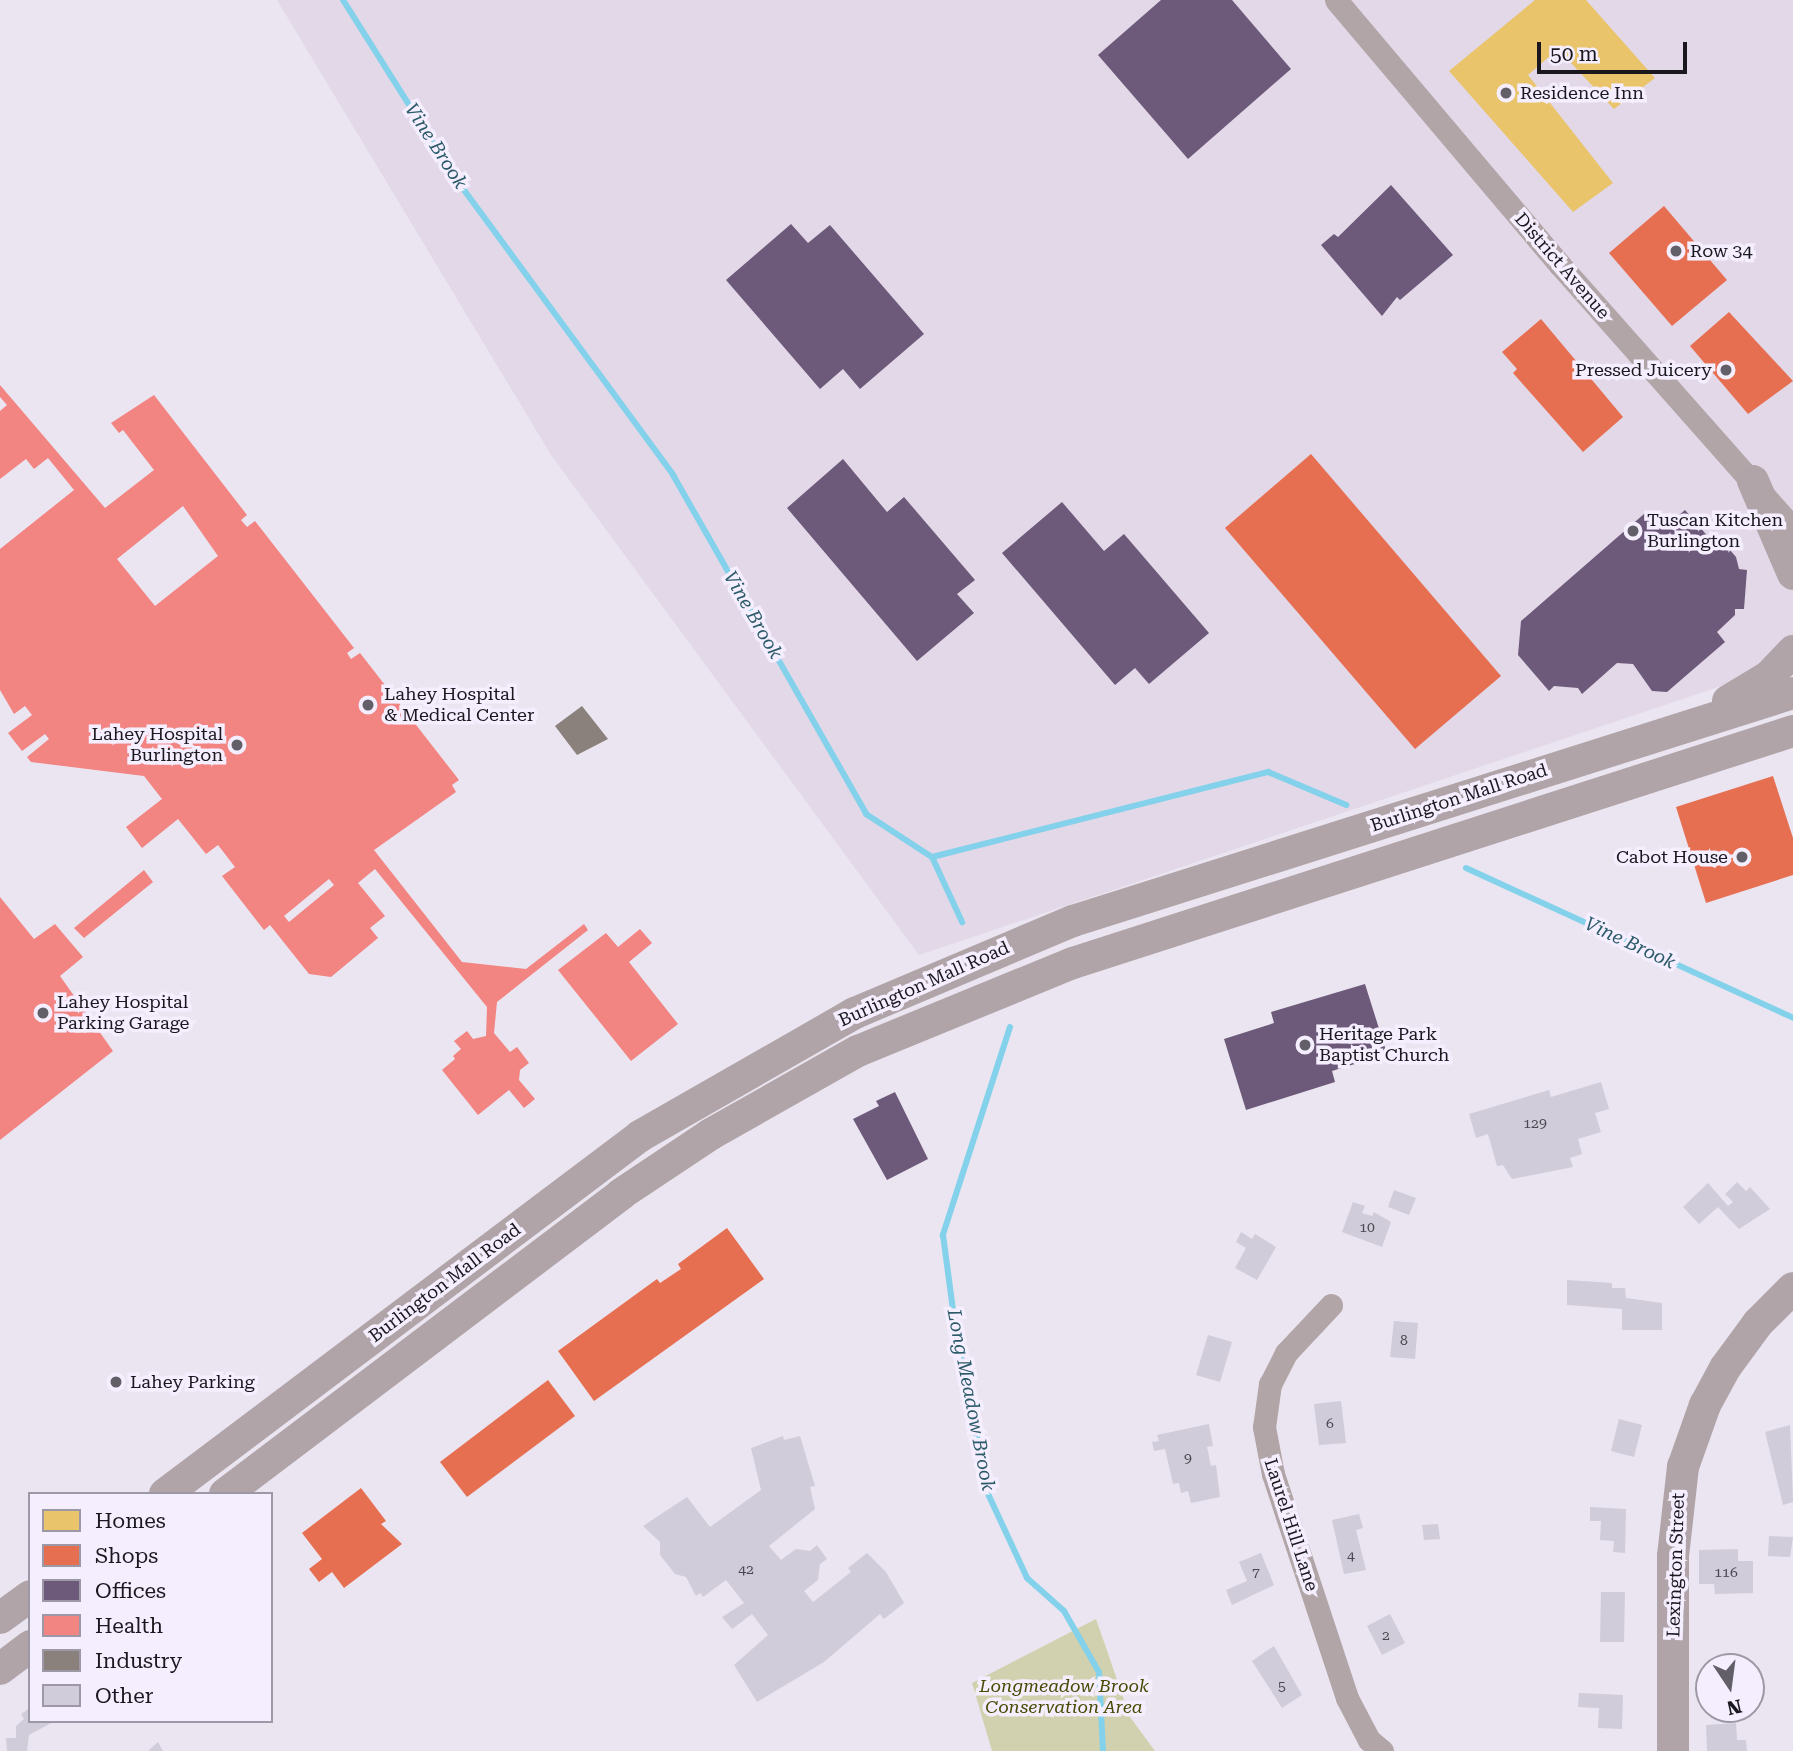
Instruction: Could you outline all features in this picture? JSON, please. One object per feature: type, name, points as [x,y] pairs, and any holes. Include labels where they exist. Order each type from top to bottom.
[{"type":"main road","points":[[1753,481],[1793,574]]},
{"type":"main road","points":[[1680,729],[1768,677],[1793,651]]},
{"type":"main road","name":"Burlington Mall Road","points":[[168,1492],[640,1136],[855,1013],[1073,921],[1793,693]]},
{"type":"main road","name":"Burlington Mall Road","points":[[228,1492],[631,1187],[722,1127],[858,1051],[1073,962],[1793,731]]},
{"type":"main road","name":"Lexington Street","points":[[1674,1751],[1673,1556],[1683,1467],[1704,1405],[1725,1368],[1758,1322],[1793,1288]]},
{"type":"main road","points":[[0,1618],[28,1597]]},
{"type":"main road","points":[[0,1669],[28,1648]]},
{"type":"street","name":"District Avenue","points":[[1336,0],[1560,265],[1793,528]]},
{"type":"street","name":"Laurel Hill Lane","points":[[1331,1306],[1286,1353],[1270,1384],[1264,1427],[1273,1474],[1347,1698],[1369,1740],[1382,1751]]},
{"type":"shaded area","points":[[277,0],[1793,0],[1793,662],[919,955],[551,455]]},
{"type":"green space","name":"Longmeadow Brook Conservation Area","points":[[1096,1619],[1130,1717],[1155,1751],[992,1751],[972,1683]]},
{"type":"building: Homes","name":"Residence Inn","points":[[1535,0],[1586,0],[1655,78],[1614,109],[1558,49],[1528,75],[1613,183],[1573,212],[1449,71]]},
{"type":"building: Shops","points":[[1664,206],[1727,280],[1672,326],[1609,253]]},
{"type":"building: Shops","points":[[1729,312],[1793,381],[1748,414],[1690,346]]},
{"type":"building: Shops","points":[[1541,319],[1623,417],[1583,452],[1513,373],[1517,369],[1502,352]]},
{"type":"building: Shops","points":[[1311,454],[1501,676],[1415,749],[1225,528]]},
{"type":"building: Shops","name":"Cabot House","points":[[1773,776],[1793,838],[1793,875],[1706,903],[1676,807]]},
{"type":"building: Shops","points":[[727,1228],[764,1279],[594,1401],[558,1351],[657,1279],[660,1283],[681,1269],[678,1264]]},
{"type":"building: Shops","points":[[548,1380],[575,1416],[467,1497],[440,1462]]},
{"type":"building: Shops","points":[[361,1488],[386,1521],[381,1524],[402,1544],[344,1588],[332,1572],[319,1582],[309,1569],[322,1559],[302,1533]]},
{"type":"building: Offices","points":[[1161,0],[1232,0],[1291,69],[1188,159],[1098,55]]},
{"type":"building: Offices","points":[[1391,185],[1453,255],[1400,300],[1397,297],[1382,316],[1321,245],[1334,234],[1338,237]]},
{"type":"building: Offices","points":[[791,224],[808,243],[830,225],[924,334],[860,389],[843,369],[820,389],[726,280]]},
{"type":"building: Offices","points":[[843,459],[887,512],[904,497],[975,580],[957,594],[974,613],[917,661],[787,508]]},
{"type":"building: Offices","points":[[1062,502],[1104,551],[1124,534],[1209,633],[1149,684],[1135,668],[1115,685],[1002,553]]},
{"type":"building: Offices","points":[[1685,510],[1711,540],[1717,535],[1736,557],[1739,569],[1747,570],[1744,609],[1735,609],[1735,615],[1717,632],[1725,642],[1667,692],[1652,691],[1633,664],[1617,663],[1582,694],[1578,688],[1554,686],[1549,691],[1518,655],[1521,621],[1644,514],[1678,516]]},
{"type":"building: Offices","points":[[1365,984],[1387,1054],[1332,1071],[1335,1082],[1246,1110],[1224,1039],[1274,1023],[1271,1012]]},
{"type":"building: Offices","points":[[895,1092],[928,1159],[887,1180],[853,1119],[879,1106],[876,1101]]},
{"type":"building: Health","name":"Lahey Hospital Burlington","points":[[0,385],[105,508],[154,470],[123,430],[119,433],[111,423],[154,395],[247,515],[241,520],[247,527],[255,521],[354,648],[347,653],[351,659],[360,653],[459,780],[452,785],[456,792],[374,850],[462,962],[526,969],[584,924],[588,930],[497,1002],[494,1033],[510,1052],[517,1047],[529,1063],[520,1070],[519,1080],[535,1099],[524,1108],[509,1090],[478,1115],[442,1070],[455,1059],[453,1056],[461,1049],[454,1041],[467,1031],[473,1039],[486,1036],[487,1007],[375,869],[358,883],[385,916],[370,928],[378,938],[331,977],[309,974],[270,925],[264,930],[222,876],[235,867],[218,845],[206,854],[178,819],[142,848],[126,827],[162,799],[144,776],[31,762],[27,757],[49,739],[45,734],[22,751],[8,733],[32,715],[25,706],[14,714],[0,690],[0,549],[74,490],[48,458],[34,469],[26,459],[0,479],[0,411],[7,405],[0,397]],"holes":[[[183,506],[218,556],[155,606],[117,559]],[[329,879],[334,885],[289,922],[284,916]]]},
{"type":"building: Health","points":[[144,870],[153,882],[84,938],[74,928]]},
{"type":"building: Health","name":"Lahey Hospital Parking Garage","points":[[0,897],[34,939],[55,924],[83,957],[60,976],[113,1051],[0,1140]]},
{"type":"building: Health","points":[[640,929],[652,943],[629,962],[678,1024],[631,1061],[558,970],[606,933],[618,947]]},
{"type":"building: Industry","points":[[582,706],[608,739],[577,755],[555,726]]},
{"type":"building: Other","points":[[1601,1082],[1609,1109],[1595,1113],[1601,1132],[1578,1139],[1582,1154],[1570,1158],[1573,1167],[1512,1179],[1503,1165],[1497,1166],[1488,1134],[1476,1138],[1469,1114],[1549,1090],[1551,1097]]},
{"type":"building: Other","points":[[1737,1182],[1746,1191],[1750,1187],[1770,1209],[1739,1229],[1718,1207],[1699,1224],[1683,1207],[1708,1183],[1728,1206],[1733,1202],[1725,1194]]},
{"type":"building: Other","points":[[1394,1190],[1416,1198],[1409,1215],[1388,1207]]},
{"type":"building: Other","points":[[1353,1202],[1365,1206],[1362,1213],[1372,1216],[1374,1212],[1391,1222],[1382,1247],[1342,1232]]},
{"type":"building: Other","points":[[1241,1232],[1252,1239],[1255,1234],[1276,1247],[1257,1280],[1235,1268],[1246,1248],[1236,1242]]},
{"type":"building: Other","points":[[1567,1280],[1612,1283],[1612,1288],[1625,1288],[1626,1298],[1662,1303],[1662,1330],[1622,1330],[1622,1309],[1567,1305]]},
{"type":"building: Other","points":[[1394,1321],[1418,1323],[1415,1359],[1390,1357]]},
{"type":"building: Other","points":[[1208,1335],[1232,1342],[1220,1382],[1196,1375]]},
{"type":"building: Other","points":[[1341,1401],[1346,1443],[1319,1445],[1314,1404]]},
{"type":"building: Other","points":[[1619,1419],[1642,1425],[1634,1457],[1611,1451]]},
{"type":"building: Other","points":[[1209,1424],[1213,1446],[1207,1447],[1211,1466],[1216,1465],[1220,1497],[1191,1503],[1188,1491],[1181,1493],[1179,1483],[1173,1484],[1165,1449],[1154,1451],[1152,1442],[1159,1441],[1157,1435]]},
{"type":"building: Other","points":[[1790,1425],[1793,1502],[1783,1505],[1765,1432]]},
{"type":"building: Other","points":[[783,1436],[784,1440],[800,1436],[815,1486],[810,1487],[815,1509],[769,1546],[781,1560],[796,1549],[810,1551],[817,1545],[827,1559],[820,1564],[818,1580],[804,1591],[813,1602],[851,1572],[848,1568],[867,1553],[886,1572],[904,1603],[884,1619],[880,1614],[824,1662],[757,1702],[734,1665],[768,1635],[752,1614],[732,1629],[722,1617],[744,1603],[726,1580],[703,1597],[700,1593],[696,1596],[686,1577],[675,1574],[660,1555],[660,1542],[643,1526],[687,1497],[710,1527],[761,1490],[751,1448]]},
{"type":"building: Other","points":[[1590,1507],[1626,1509],[1625,1553],[1613,1552],[1614,1541],[1600,1540],[1601,1521],[1590,1521]]},
{"type":"building: Other","points":[[1359,1514],[1363,1528],[1356,1530],[1366,1570],[1344,1574],[1332,1520]]},
{"type":"building: Other","points":[[1438,1524],[1440,1539],[1424,1540],[1422,1525]]},
{"type":"building: Other","points":[[1769,1536],[1793,1537],[1790,1557],[1768,1556]]},
{"type":"building: Other","points":[[1738,1549],[1738,1561],[1753,1561],[1753,1593],[1715,1594],[1714,1584],[1699,1584],[1699,1550]]},
{"type":"building: Other","points":[[1261,1553],[1274,1585],[1232,1605],[1226,1590],[1247,1581],[1239,1562]]},
{"type":"building: Other","points":[[1601,1592],[1625,1592],[1624,1642],[1600,1642]]},
{"type":"building: Other","points":[[1390,1614],[1405,1643],[1382,1655],[1367,1626]]},
{"type":"building: Other","points":[[1274,1646],[1302,1695],[1282,1708],[1252,1661]]},
{"type":"building: Other","points":[[1579,1693],[1623,1695],[1622,1729],[1598,1728],[1599,1708],[1578,1707]]},
{"type":"building: Other","points":[[28,1709],[28,1723],[51,1723],[29,1735],[27,1751],[7,1751],[6,1738],[16,1738],[16,1726],[24,1719],[21,1714]]},
{"type":"building: Other","points":[[1736,1723],[1737,1740],[1746,1740],[1747,1751],[1707,1751],[1706,1725]]},
{"type":"building: Other","points":[[158,1742],[163,1751],[148,1751]]},
{"type":"waterway","name":"Vine Brook","points":[[343,0],[453,175],[673,475],[866,814],[932,857],[1268,772],[1346,805]]},
{"type":"waterway","name":"Long Meadow Brook","points":[[932,857],[962,922]]},
{"type":"waterway","name":"Vine Brook","points":[[1466,868],[1793,1018]]},
{"type":"waterway","name":"Long Meadow Brook","points":[[1010,1027],[943,1235],[956,1333],[989,1496],[1027,1578],[1064,1611],[1099,1672],[1103,1751]]},
{"type":"place","name":"Residence Inn","points":[[1506,93]]},
{"type":"place","name":"Row 34","points":[[1676,251]]},
{"type":"place","name":"Pressed Juicery","points":[[1726,370]]},
{"type":"place","name":"Tuscan Kitchen Burlington","points":[[1633,531]]},
{"type":"place","name":"Lahey Hospital & Medical Center","points":[[368,705]]},
{"type":"place","name":"Lahey Hospital Burlington","points":[[237,745]]},
{"type":"place","name":"Cabot House","points":[[1742,857]]},
{"type":"place","name":"Lahey Hospital Parking Garage","points":[[43,1013]]},
{"type":"place","name":"Heritage Park Baptist Church","points":[[1305,1045]]},
{"type":"place","name":"Lahey Parking","points":[[116,1382]]}]
